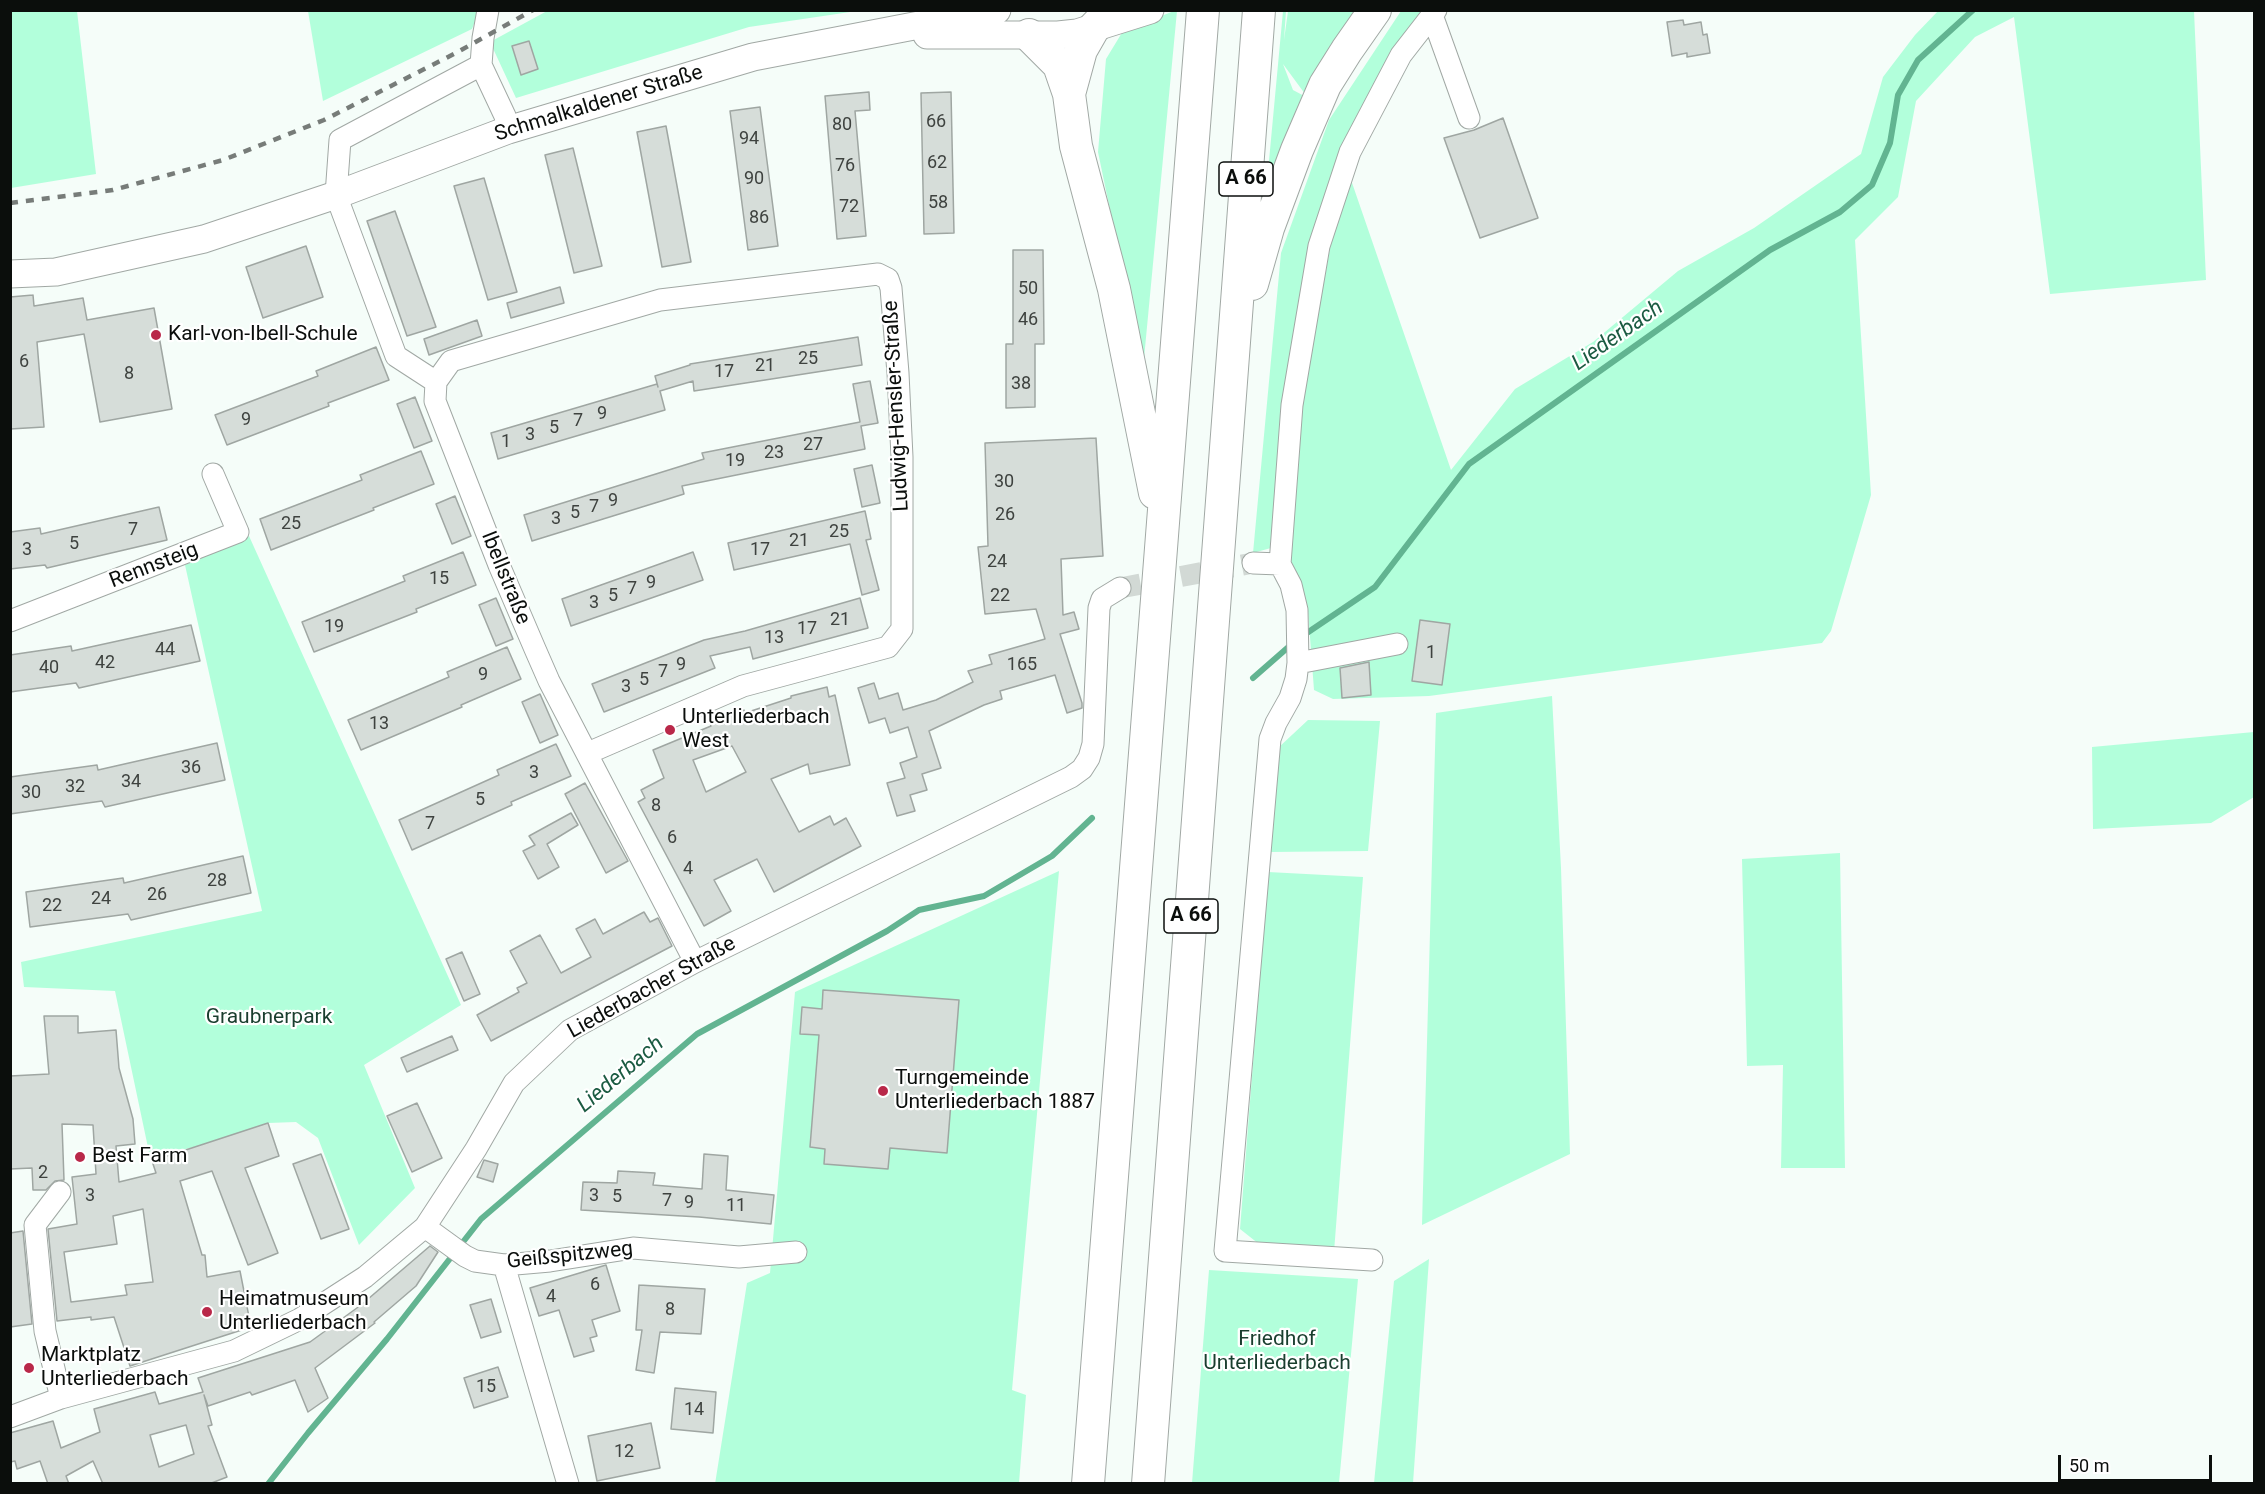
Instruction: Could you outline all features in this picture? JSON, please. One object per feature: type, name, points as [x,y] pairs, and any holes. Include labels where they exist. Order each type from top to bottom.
[{"type":"highway","name":"A 66","points":[[1088,1484],[1203,10]]},
{"type":"highway","name":"A 66","points":[[1148,1484],[1259,10]]},
{"type":"highway","points":[[1234,348],[1268,228],[1312,116],[1325,85],[1375,10]]},
{"type":"highway","points":[[1069,94],[1081,50],[1102,20]]},
{"type":"highway","points":[[1029,35],[1059,65],[1069,94],[1076,146],[1114,289],[1162,530]]},
{"type":"main road","name":"Schmalkaldener Straße","points":[[10,274],[56,272],[204,239],[336,195],[508,130],[753,57],[997,10]]},
{"type":"main road","name":"Schmalkaldener Straße","points":[[869,35],[1058,35],[1102,20],[1150,10]]},
{"type":"street","points":[[489,10],[483,38],[481,65],[505,116],[508,130]]},
{"type":"street","points":[[1434,13],[1469,118]]},
{"type":"street","points":[[1372,1260],[1225,1251],[1270,739],[1290,698],[1296,679],[1298,660],[1296,600],[1280,564],[1292,405],[1319,246],[1350,152],[1401,55],[1434,13]]},
{"type":"street","points":[[436,382],[396,356],[336,195],[340,140],[481,65]]},
{"type":"street","name":"Ludwig-Hensler-Straße","points":[[436,382],[451,362],[660,300],[878,274],[888,279],[891,288],[898,373],[902,457],[902,629],[888,647],[743,686],[588,753]]},
{"type":"street","name":"Ibellstraße","points":[[436,382],[435,401],[499,565],[549,681],[695,962]]},
{"type":"street","name":"Rennsteig","points":[[10,621],[238,532],[213,474]]},
{"type":"street","points":[[1253,563],[1280,564]]},
{"type":"street","name":"Liederbacher Straße","points":[[10,1417],[61,1398],[234,1351],[300,1319],[365,1277],[425,1227],[476,1149],[514,1083],[570,1030],[695,962],[1048,790],[1082,769],[1094,744],[1099,609],[1111,593]]},
{"type":"street","points":[[1298,660],[1397,644]]},
{"type":"street","points":[[60,1192],[35,1225],[45,1331],[61,1398]]},
{"type":"street","name":"Geißspitzweg","points":[[425,1227],[475,1261],[504,1265],[550,1262],[633,1248],[739,1257],[796,1252]]},
{"type":"street","points":[[504,1265],[568,1484]]},
{"type":"green space","points":[[11,10],[77,11],[96,174],[11,188]]},
{"type":"green space","points":[[308,11],[479,11],[472,29],[323,101]]},
{"type":"green space","points":[[547,11],[857,11],[749,27],[516,98],[490,42]]},
{"type":"green space","points":[[1177,11],[1143,369],[1098,152],[1106,59],[1123,31]]},
{"type":"green space","points":[[1283,11],[1286,11],[1284,40],[1288,11],[1364,11],[1273,184],[1267,182]],"holes":[[[1283,64],[1308,98],[1293,90]]]},
{"type":"green space","points":[[1401,11],[1436,11],[1401,55],[1319,246],[1278,546],[1253,553],[1281,253],[1329,120]]},
{"type":"green space","points":[[1938,11],[2194,11],[2206,280],[2050,294],[2014,17],[1975,37],[1916,101],[1898,197],[1855,240],[1871,495],[1831,631],[1822,643],[1429,696],[1333,699],[1314,690],[1308,611],[1290,557],[1302,407],[1330,248],[1350,177],[1451,470],[1515,389],[1593,342],[1678,271],[1754,228],[1861,154],[1883,77],[1915,35]]},
{"type":"green space","name":"Graubnerpark","points":[[249,536],[461,1005],[364,1065],[415,1188],[359,1245],[318,1138],[296,1122],[268,1123],[203,1145],[150,1157],[115,991],[24,987],[21,962],[262,911],[185,565]]},
{"type":"green space","points":[[1552,696],[1561,868],[1570,1154],[1422,1225],[1436,713]]},
{"type":"green space","points":[[1308,720],[1380,721],[1368,851],[1271,852],[1278,748]]},
{"type":"green space","points":[[2254,732],[2254,797],[2211,823],[2093,829],[2092,747]]},
{"type":"green space","points":[[1840,853],[1845,1168],[1781,1168],[1783,1065],[1747,1066],[1742,859]]},
{"type":"green space","points":[[1059,871],[1012,1390],[1026,1395],[1019,1483],[715,1484],[747,1283],[770,1273],[795,992]]},
{"type":"green space","points":[[1268,872],[1363,877],[1334,1252],[1264,1248],[1240,1229]]},
{"type":"green space","points":[[1429,1259],[1413,1483],[1374,1483],[1394,1281]]},
{"type":"green space","name":"Friedhof Unterliederbach","points":[[1209,1270],[1358,1279],[1339,1483],[1192,1483]]},
{"type":"building","points":[[1683,20],[1684,25],[1701,22],[1703,35],[1707,34],[1710,53],[1687,57],[1687,53],[1672,56],[1667,22]]},
{"type":"building","points":[[529,41],[538,69],[521,75],[512,46]]},
{"type":"building","points":[[869,92],[870,110],[855,111],[866,236],[837,239],[825,96]]},
{"type":"building","points":[[951,92],[954,233],[924,234],[921,93]]},
{"type":"building","points":[[760,107],[778,246],[748,250],[730,111]]},
{"type":"building","points":[[1503,118],[1538,218],[1480,238],[1444,138],[1474,130]]},
{"type":"building","points":[[666,126],[691,262],[662,267],[637,132]]},
{"type":"building","points":[[573,148],[602,266],[574,273],[545,155]]},
{"type":"building","points":[[484,178],[517,292],[488,300],[454,186]]},
{"type":"building","points":[[395,211],[436,327],[407,336],[367,221]]},
{"type":"building","points":[[306,246],[323,297],[263,318],[246,267]]},
{"type":"building","points":[[1013,250],[1043,250],[1044,344],[1035,344],[1035,407],[1006,408],[1006,344],[1013,344]]},
{"type":"building","points":[[560,287],[564,303],[511,318],[507,303]]},
{"type":"building","points":[[33,295],[34,306],[83,298],[87,320],[154,308],[172,409],[100,422],[84,334],[37,342],[44,427],[10,429],[10,297]]},
{"type":"building","points":[[477,320],[482,336],[429,355],[424,339]]},
{"type":"building","points":[[858,337],[862,365],[694,391],[693,381],[660,391],[665,410],[498,459],[491,433],[657,384],[658,387],[655,376],[690,364]]},
{"type":"building","points":[[376,347],[389,380],[227,445],[215,415],[318,376],[316,371]]},
{"type":"building","points":[[870,381],[878,423],[861,426],[865,449],[682,486],[684,494],[532,541],[524,515],[704,459],[702,453],[860,422],[853,384]]},
{"type":"building","points":[[415,397],[432,441],[414,448],[397,404]]},
{"type":"building","points":[[1096,438],[1103,556],[1061,559],[1063,615],[1074,612],[1079,629],[1060,634],[1082,708],[1067,713],[1055,675],[1000,691],[1002,699],[929,731],[941,768],[922,774],[927,790],[910,795],[915,811],[897,816],[887,783],[905,778],[900,763],[917,757],[908,727],[890,733],[885,718],[869,723],[858,688],[874,683],[879,699],[898,693],[903,710],[936,700],[973,682],[968,671],[992,664],[989,655],[1045,639],[1036,609],[985,614],[978,547],[988,546],[985,443]]},
{"type":"building","points":[[421,451],[434,484],[271,550],[260,519],[362,480],[360,475]]},
{"type":"building","points":[[872,465],[880,503],[862,507],[854,469]]},
{"type":"building","points":[[455,496],[471,536],[452,544],[436,504]]},
{"type":"building","points":[[159,507],[167,540],[47,568],[45,565],[10,569],[10,532],[40,528],[41,534]]},
{"type":"building","points":[[865,511],[871,539],[866,540],[879,590],[862,595],[850,544],[734,570],[728,543]]},
{"type":"building","points":[[463,552],[476,585],[416,609],[417,612],[314,652],[302,622],[405,581],[403,576]]},
{"type":"building","points":[[693,552],[703,580],[571,626],[562,599]]},
{"type":"building","points":[[496,598],[513,639],[496,646],[479,605]]},
{"type":"building","points":[[860,598],[868,628],[753,659],[750,647],[710,656],[715,668],[604,712],[592,684],[704,640],[745,631]]},
{"type":"building","points":[[1420,620],[1450,624],[1442,685],[1412,681]]},
{"type":"building","points":[[191,625],[200,661],[79,688],[76,683],[10,692],[10,655],[71,646],[72,651]]},
{"type":"building","points":[[507,647],[521,679],[361,750],[348,720],[449,677],[447,672]]},
{"type":"building","points":[[1369,662],[1371,695],[1342,698],[1340,668]]},
{"type":"building","points":[[827,687],[829,697],[835,695],[850,765],[810,774],[808,764],[771,779],[799,832],[830,816],[834,825],[846,818],[861,846],[774,892],[757,859],[714,880],[731,911],[704,926],[638,802],[645,798],[641,790],[664,778],[653,750],[711,726],[710,723],[744,710],[745,713],[791,698],[791,696]],"holes":[[[732,746],[746,772],[706,792],[693,760]]]},
{"type":"building","points":[[540,694],[558,735],[540,743],[522,702]]},
{"type":"building","points":[[217,743],[225,780],[105,807],[102,801],[10,814],[10,777],[97,765],[98,770]]},
{"type":"building","points":[[556,744],[571,776],[412,850],[399,820],[499,775],[497,770]]},
{"type":"building","points":[[585,783],[628,861],[606,873],[565,794]]},
{"type":"building","points":[[571,813],[578,825],[547,844],[559,867],[538,879],[523,851],[535,845],[529,836]]},
{"type":"building","points":[[243,856],[251,893],[131,920],[128,914],[30,927],[26,892],[123,878],[124,883]]},
{"type":"building","points":[[644,912],[650,922],[658,918],[672,946],[491,1041],[477,1015],[519,992],[517,988],[527,983],[510,951],[540,935],[561,973],[591,957],[576,929],[595,919],[603,934]]},
{"type":"building","points":[[462,952],[480,994],[464,1001],[446,959]]},
{"type":"building","name":"Turngemeinde Unterliederbach 1887","points":[[823,990],[959,1000],[947,1153],[890,1148],[888,1169],[824,1164],[825,1149],[810,1147],[819,1035],[800,1034],[802,1007],[822,1009]]},
{"type":"building","points":[[44,1016],[78,1016],[78,1033],[116,1030],[119,1068],[133,1119],[135,1144],[116,1146],[119,1182],[156,1173],[152,1161],[268,1123],[279,1156],[245,1168],[278,1253],[248,1265],[212,1171],[180,1181],[202,1255],[205,1255],[207,1277],[240,1271],[251,1327],[130,1366],[114,1317],[57,1321],[48,1229],[77,1224],[72,1177],[96,1174],[93,1125],[62,1124],[64,1180],[55,1181],[46,1190],[33,1190],[32,1168],[10,1169],[10,1076],[49,1074]],"holes":[[[143,1209],[153,1282],[125,1285],[127,1295],[71,1302],[64,1252],[117,1244],[113,1216]]]},
{"type":"building","points":[[452,1036],[458,1050],[407,1072],[401,1058]]},
{"type":"building","points":[[417,1103],[442,1158],[412,1172],[387,1116]]},
{"type":"building","points":[[321,1154],[349,1229],[321,1239],[293,1164]]},
{"type":"building","points":[[704,1154],[728,1156],[726,1190],[774,1195],[771,1224],[581,1210],[583,1182],[617,1183],[618,1171],[655,1173],[653,1185],[702,1189]]},
{"type":"building","points":[[484,1160],[498,1164],[493,1182],[477,1177]]},
{"type":"building","points":[[23,1231],[32,1324],[10,1327],[10,1233]]},
{"type":"building","points":[[430,1246],[438,1252],[416,1286],[375,1323],[315,1368],[328,1398],[308,1412],[295,1380],[252,1395],[250,1392],[208,1406],[204,1395],[212,1425],[208,1426],[227,1477],[209,1484],[103,1484],[93,1461],[66,1476],[69,1484],[48,1484],[40,1461],[17,1469],[15,1461],[10,1462],[10,1433],[53,1421],[61,1448],[100,1432],[94,1409],[155,1392],[159,1404],[203,1392],[198,1378],[310,1342],[361,1305]],"holes":[[[186,1425],[194,1454],[159,1467],[150,1435]]]},
{"type":"building","points":[[606,1265],[620,1311],[592,1320],[597,1336],[590,1338],[594,1351],[574,1357],[559,1310],[539,1316],[530,1288]]},
{"type":"building","points":[[639,1285],[705,1289],[701,1334],[660,1332],[654,1373],[636,1370],[642,1330],[636,1330]]},
{"type":"building","points":[[491,1299],[501,1332],[481,1338],[470,1305]]},
{"type":"building","points":[[498,1367],[508,1397],[474,1408],[464,1378]]},
{"type":"building","points":[[675,1388],[716,1392],[713,1433],[671,1429]]},
{"type":"building","points":[[651,1423],[660,1468],[597,1481],[588,1436]]},
{"type":"waterway","name":"Liederbach","points":[[1301,637],[1375,587],[1469,464],[1770,250],[1840,212],[1872,185],[1890,143],[1898,95],[1918,60],[1973,10]]},
{"type":"waterway","name":"Liederbach","points":[[1253,678],[1293,643]]},
{"type":"waterway","name":"Liederbach","points":[[268,1484],[387,1339],[481,1219],[697,1034],[887,931],[919,910],[984,896],[1052,856],[1092,818]]},
{"type":"tunnel","points":[[1120,588],[1253,563]]},
{"type":"railway","points":[[10,203],[113,190],[223,160],[324,120],[454,54],[533,10]]},
{"type":"place","name":"Karl-von-Ibell-Schule","points":[[156,335]]},
{"type":"place","name":"Unterliederbach West","points":[[670,730]]},
{"type":"place","name":"Turngemeinde Unterliederbach 1887","points":[[883,1091]]},
{"type":"place","name":"Best Farm","points":[[80,1157]]},
{"type":"place","name":"Heimatmuseum Unterliederbach","points":[[207,1312]]},
{"type":"place","name":"Marktplatz Unterliederbach","points":[[29,1368]]}]
